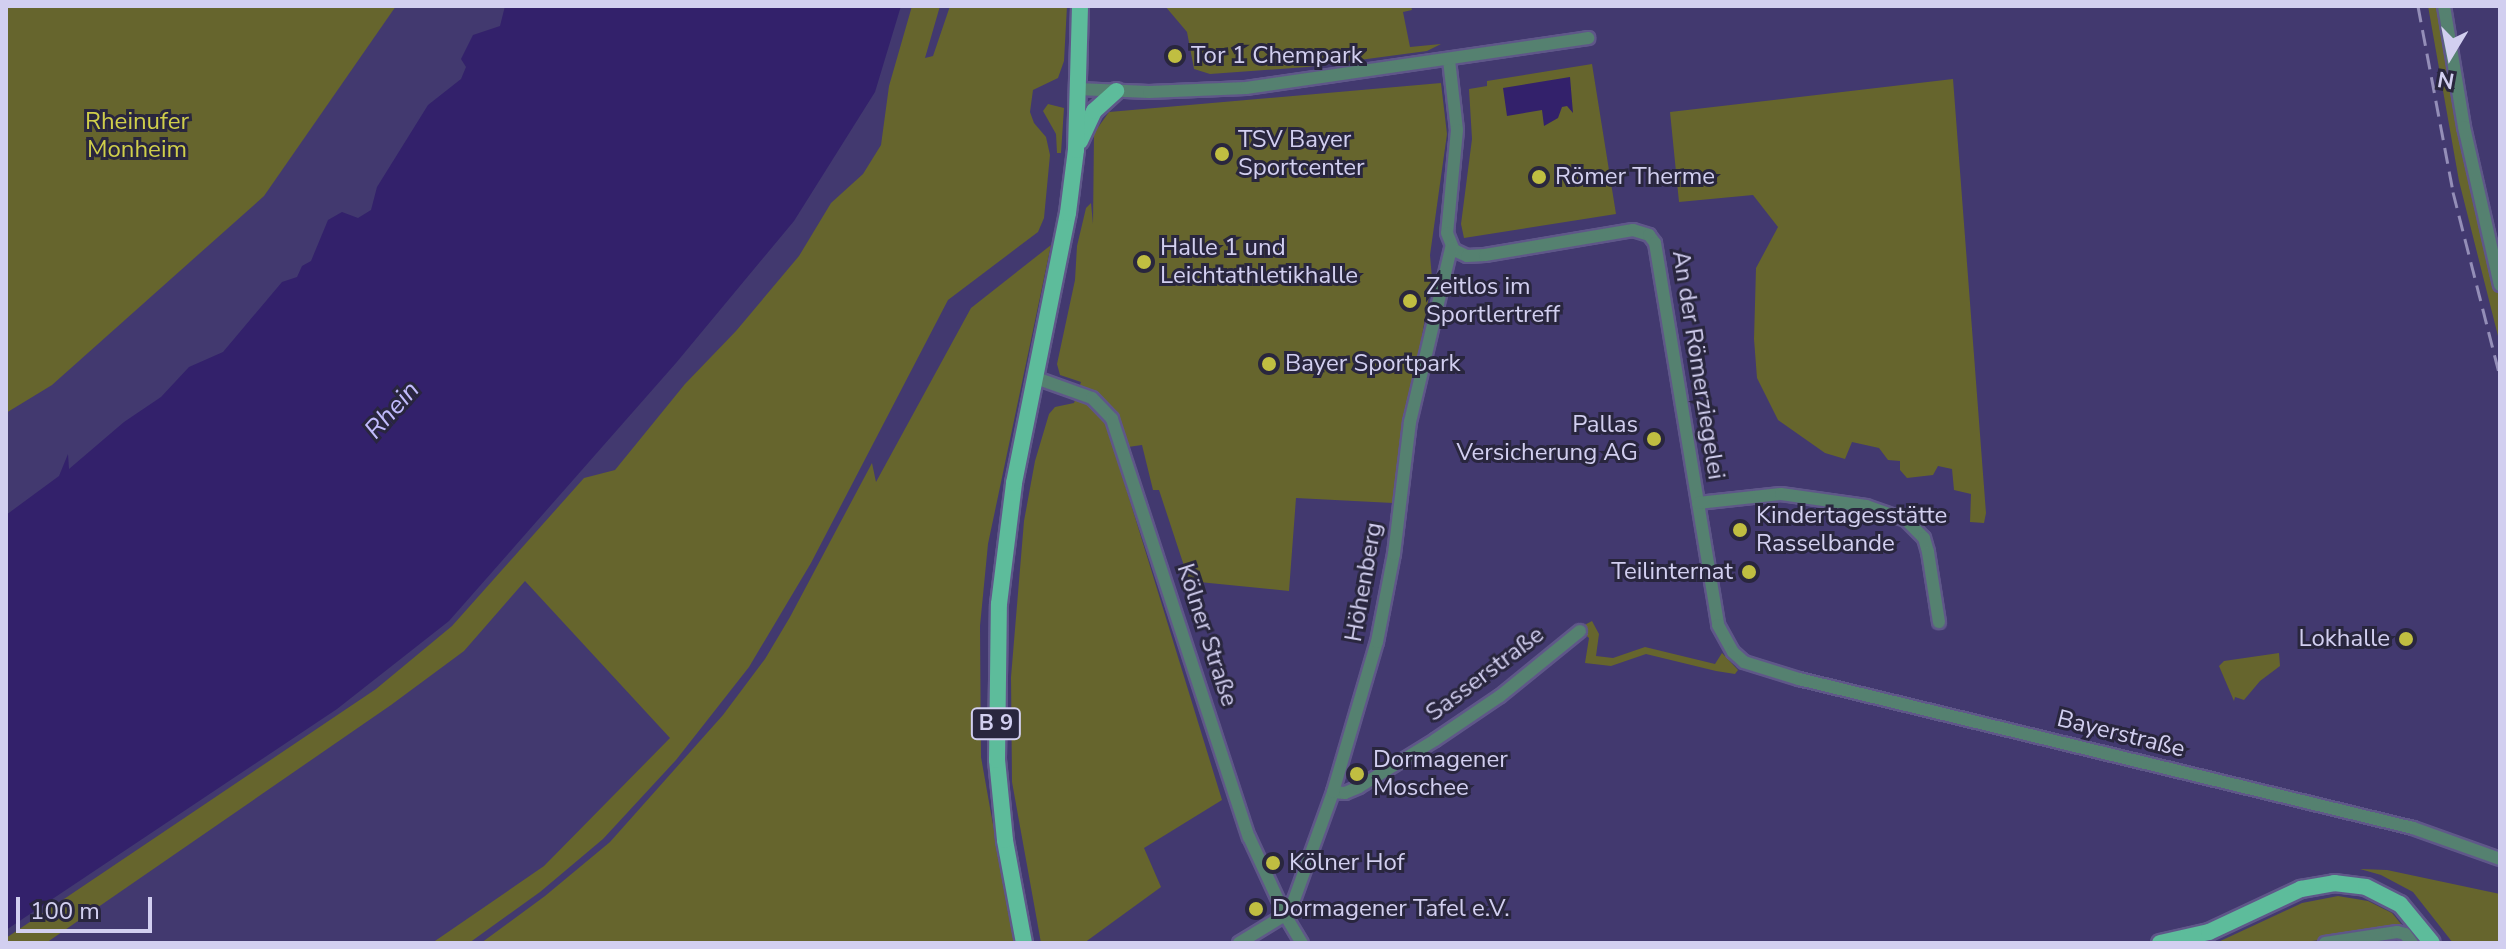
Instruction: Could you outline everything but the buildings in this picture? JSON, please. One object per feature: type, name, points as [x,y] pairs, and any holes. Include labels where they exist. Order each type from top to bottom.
[{"type":"main road","name":"B 9","points":[[1024,943],[1000,789],[997,651],[1005,543],[1055,289],[1076,150],[1080,14]]},
{"type":"main road","points":[[1076,150],[1094,111],[1116,91]]},
{"type":"main road","points":[[2160,943],[2209,932],[2301,889],[2334,883],[2366,887],[2391,899],[2412,915],[2432,943]]},
{"type":"street","points":[[2444,6],[2464,127],[2500,285]]},
{"type":"street","points":[[1077,89],[1246,88],[1588,38]]},
{"type":"street","points":[[1449,60],[1457,130],[1447,217],[1451,248]]},
{"type":"street","name":"An der Römerziegelei","points":[[1451,248],[1459,254],[1473,256],[1633,230],[1649,235],[1658,253],[1718,625],[1733,652]]},
{"type":"street","name":"Höhenberg","points":[[1285,915],[1301,886],[1333,792],[1377,642],[1394,554],[1410,422],[1451,248]]},
{"type":"street","name":"Kölner Straße","points":[[1036,378],[1092,398],[1116,428],[1233,793],[1285,915],[1302,943]]},
{"type":"street","points":[[1698,503],[1781,494],[1866,506],[1906,520],[1924,538],[1939,622]]},
{"type":"street","name":"Sasserstraße","points":[[1333,792],[1345,793],[1359,787],[1447,732],[1500,696],[1580,631]]},
{"type":"street","name":"Bayerstraße","points":[[1733,652],[1759,669],[2413,828],[2500,859]]},
{"type":"street","points":[[1239,943],[1285,915]]},
{"type":"street","points":[[2325,943],[2397,932],[2408,938]]},
{"type":"green space","name":"Rheinufer Monheim","points":[[6,6],[396,6],[264,196],[52,385],[6,413]]},
{"type":"green space","points":[[912,6],[940,6],[925,58],[933,56],[950,6],[1067,6],[1064,61],[1058,78],[1033,90],[1030,112],[1034,123],[1046,137],[1050,155],[1044,218],[1038,232],[948,300],[811,563],[749,667],[676,760],[603,839],[540,892],[469,943],[432,943],[544,866],[670,738],[525,581],[464,651],[391,705],[46,943],[6,943],[6,938],[376,689],[452,626],[584,478],[615,470],[685,384],[736,331],[799,256],[831,203],[863,174],[881,145],[889,86]]},
{"type":"green space","points":[[1165,6],[1411,6],[1412,10],[1403,12],[1410,47],[1441,44],[1427,51],[1307,67],[1210,74],[1194,69],[1187,32]]},
{"type":"green space","points":[[2428,6],[2439,6],[2460,127],[2500,301],[2500,344],[2459,181]]},
{"type":"green space","name":"Römer Therme","points":[[1592,64],[1616,214],[1464,238],[1461,224],[1472,139],[1469,89],[1487,86],[1487,81]]},
{"type":"green space","points":[[1953,79],[1986,513],[1984,523],[1970,522],[1971,494],[1954,490],[1952,469],[1938,466],[1933,475],[1907,478],[1900,470],[1900,461],[1888,460],[1879,448],[1852,442],[1845,459],[1825,453],[1778,420],[1757,378],[1754,339],[1756,268],[1778,227],[1753,195],[1679,202],[1670,112]]},
{"type":"green space","points":[[1441,83],[1447,134],[1430,255],[1432,278],[1393,503],[1296,498],[1289,591],[1189,581],[1159,490],[1153,490],[1142,445],[1114,449],[1222,800],[1144,848],[1161,887],[1084,943],[1041,943],[1012,782],[1011,677],[1024,521],[1035,461],[1049,414],[1055,407],[1074,403],[1081,382],[1060,375],[1057,364],[1075,280],[1077,246],[1086,208],[1091,203],[1093,224],[1094,133],[1109,112]]},
{"type":"green space","points":[[1048,104],[1064,108],[1061,153],[1057,153],[1056,134],[1043,111]]},
{"type":"green space","points":[[1051,245],[988,544],[980,626],[981,757],[1014,943],[481,943],[545,896],[610,842],[723,715],[765,659],[790,617],[872,463],[876,482],[971,308]]},
{"type":"green space","points":[[1592,621],[1599,634],[1596,656],[1613,658],[1645,647],[1715,664],[1722,653],[1738,670],[1735,674],[1716,671],[1646,654],[1611,666],[1585,663],[1589,638],[1579,628]]},
{"type":"green space","points":[[2279,653],[2280,666],[2260,681],[2244,700],[2235,697],[2234,701],[2219,666],[2224,661]]},
{"type":"green space","points":[[2360,869],[2387,870],[2500,894],[2500,943],[2453,943],[2413,892],[2381,875]]},
{"type":"green space","points":[[2338,896],[2368,901],[2392,913],[2406,930],[2295,943],[2216,943],[2302,903]]},
{"type":"water","name":"Rhein","points":[[505,6],[901,6],[875,92],[794,221],[676,363],[449,621],[337,709],[6,930],[6,515],[59,476],[68,454],[69,469],[124,422],[161,397],[189,367],[223,352],[282,282],[297,277],[302,266],[311,261],[328,220],[342,212],[358,218],[371,210],[377,187],[428,105],[461,79],[466,67],[461,59],[473,35],[500,26]]},
{"type":"water","points":[[1570,77],[1573,113],[1567,106],[1562,107],[1558,118],[1544,126],[1542,110],[1507,116],[1503,88]]},
{"type":"railway","points":[[2418,6],[2453,192],[2500,376]]},
{"type":"place","name":"Tor 1 Chempark","points":[[1175,56]]},
{"type":"place","name":"TSV Bayer Sportcenter","points":[[1222,154]]},
{"type":"place","name":"Römer Therme","points":[[1539,177]]},
{"type":"place","name":"Halle 1 und Leichtathletikhalle","points":[[1144,262]]},
{"type":"place","name":"Zeitlos im Sportlertreff","points":[[1410,301]]},
{"type":"place","name":"Bayer Sportpark","points":[[1269,364]]},
{"type":"place","name":"Pallas Versicherung AG","points":[[1654,439]]},
{"type":"place","name":"Kindertagesstätte Rasselbande","points":[[1740,530]]},
{"type":"place","name":"Teilinternat","points":[[1749,572]]},
{"type":"place","name":"Lokhalle","points":[[2406,639]]},
{"type":"place","name":"Dormagener Moschee","points":[[1357,774]]},
{"type":"place","name":"Kölner Hof","points":[[1273,863]]},
{"type":"place","name":"Dormagener Tafel e.V.","points":[[1256,909]]}]
